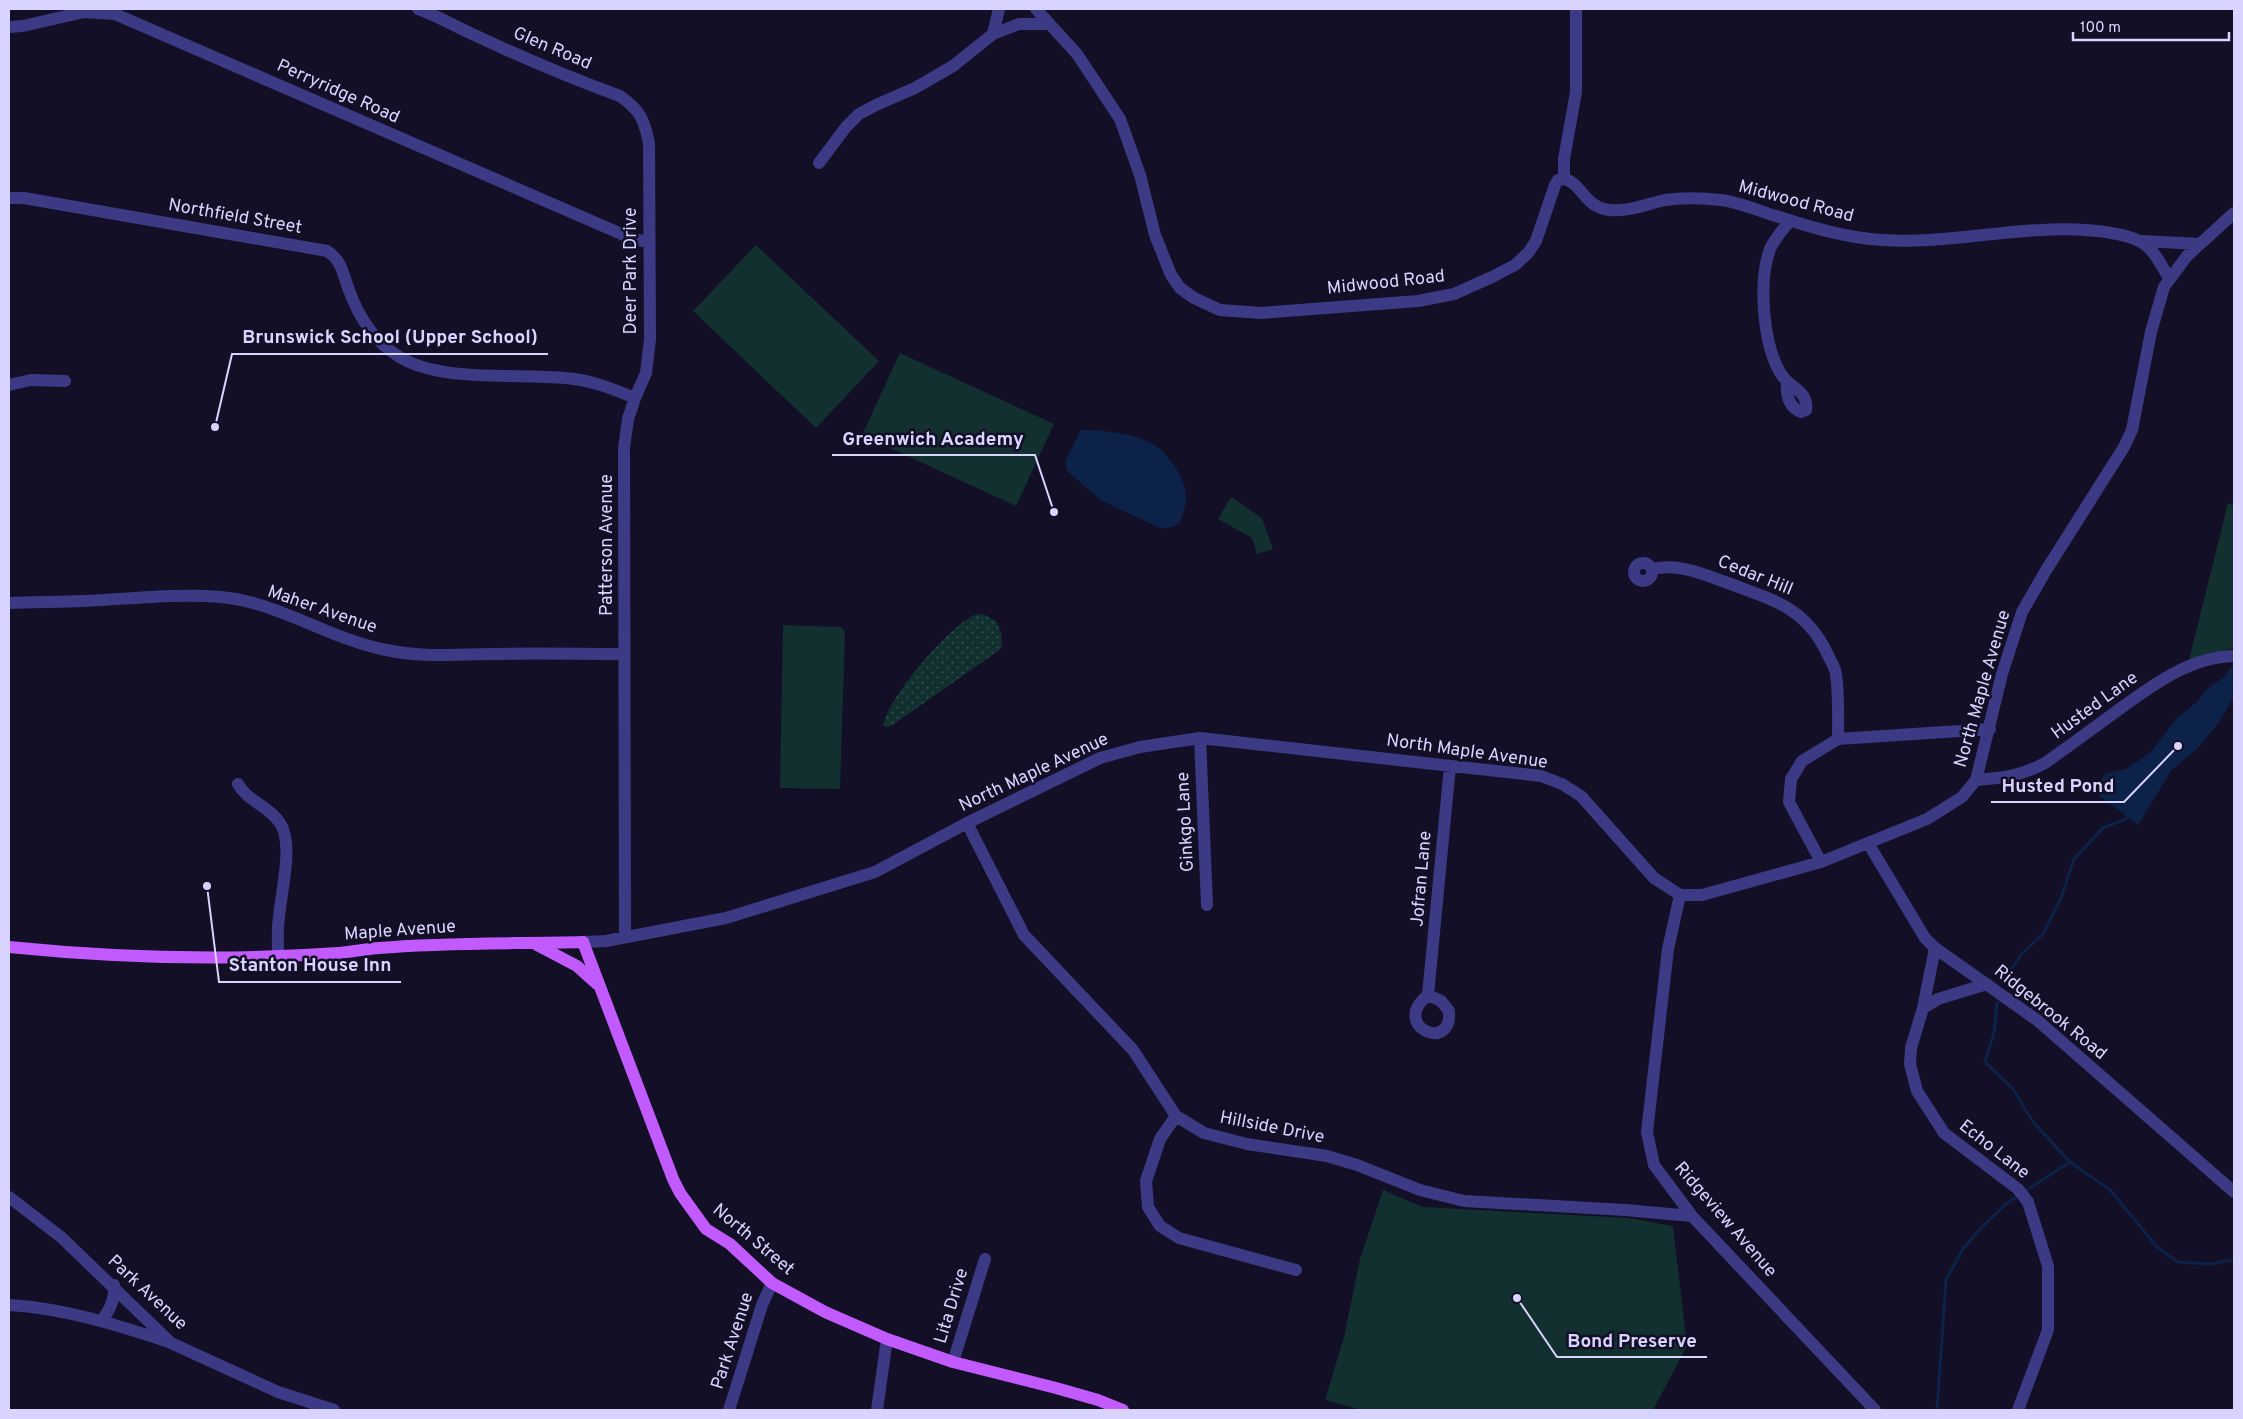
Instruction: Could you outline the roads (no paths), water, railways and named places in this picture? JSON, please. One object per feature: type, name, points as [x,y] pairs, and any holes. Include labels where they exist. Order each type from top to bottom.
[{"type":"main road","name":"Maple Avenue","points":[[9,947],[161,956],[278,956],[339,953],[379,948],[583,942]]},
{"type":"main road","name":"North Street","points":[[583,942],[680,1194],[706,1229],[730,1244],[772,1283],[824,1312],[887,1339],[953,1362],[1056,1388],[1098,1400],[1123,1410]]},
{"type":"main road","points":[[532,943],[577,966],[599,986]]},
{"type":"street","points":[[993,34],[999,9]]},
{"type":"street","name":"Midwood Road","points":[[1036,9],[1077,54],[1120,119],[1140,174],[1155,235],[1171,275],[1180,288],[1209,306],[1220,310],[1261,314],[1418,301],[1454,294],[1478,285],[1515,265],[1528,253],[1536,241],[1555,185],[1558,180],[1564,179],[1573,184],[1588,202],[1608,210],[1620,210],[1683,198],[1724,200],[1790,221],[1842,234],[1886,240],[2078,230],[2116,234],[2142,241],[2199,244]]},
{"type":"street","points":[[1564,179],[1564,159],[1576,92],[1576,9]]},
{"type":"street","name":"Glen Road","points":[[425,10],[485,39],[620,96],[634,106],[642,117],[649,143]]},
{"type":"street","name":"Perryridge Road","points":[[9,27],[23,26],[67,14],[84,12],[115,14],[633,239],[648,242]]},
{"type":"street","points":[[818,163],[846,127],[859,114],[915,88],[954,66],[993,34],[1019,24],[1049,24]]},
{"type":"street","name":"Deer Park Drive","points":[[636,398],[646,372],[650,340],[648,242],[649,143]]},
{"type":"street","name":"Northfield Street","points":[[11,194],[327,251],[338,261],[348,289],[365,323],[385,346],[398,356],[431,369],[451,372],[590,381],[636,398]]},
{"type":"street","name":"North Maple Avenue","points":[[583,942],[624,938],[726,918],[875,872],[966,823],[1100,758],[1140,746],[1200,738],[1541,776],[1562,784],[1581,796],[1654,878],[1680,895],[1702,895],[1821,862],[1927,819],[1962,797],[1976,780],[2002,674],[2022,612],[2045,572],[2121,453],[2132,430],[2151,332],[2164,287],[2169,278],[2199,244],[2234,213]]},
{"type":"street","points":[[1787,383],[1773,356],[1765,315],[1763,290],[1770,249],[1777,236],[1790,221]]},
{"type":"street","points":[[2142,241],[2152,250],[2169,278]]},
{"type":"street","points":[[9,384],[31,380],[65,381]]},
{"type":"street","name":"Patterson Avenue","points":[[624,938],[624,448],[628,419],[636,398]]},
{"type":"street","name":"Cedar Hill","points":[[1652,569],[1665,566],[1688,568],[1766,597],[1792,609],[1804,619],[1821,642],[1836,672],[1838,739]]},
{"type":"street","name":"Maher Avenue","points":[[9,602],[83,601],[174,595],[222,598],[277,611],[339,638],[408,654],[451,656],[488,654],[624,654]]},
{"type":"street","name":"Husted Lane","points":[[1976,780],[2012,777],[2028,772],[2045,763],[2147,689],[2173,673],[2217,657],[2234,656]]},
{"type":"street","points":[[1821,862],[1789,802],[1791,779],[1802,761],[1838,739],[1990,729]]},
{"type":"street","name":"Ginkgo Lane","points":[[1200,738],[1207,905]]},
{"type":"street","name":"Jofran Lane","points":[[1428,995],[1450,766]]},
{"type":"street","points":[[238,784],[243,792],[269,809],[285,834],[286,849],[278,919],[278,956]]},
{"type":"street","name":"Hillside Drive","points":[[966,823],[1024,936],[1133,1050],[1176,1116],[1204,1133],[1248,1144],[1327,1156],[1357,1165],[1420,1190],[1464,1200],[1692,1216]]},
{"type":"street","name":"Ridgebrook Road","points":[[1868,843],[1925,938],[1934,948],[2037,1020],[2234,1192]]},
{"type":"street","name":"Ridgeview Avenue","points":[[1680,895],[1668,949],[1647,1132],[1654,1165],[1692,1216],[1875,1410]]},
{"type":"street","name":"Echo Lane","points":[[1934,948],[1923,1008],[1911,1048],[1910,1064],[1917,1091],[1944,1134],[2018,1190],[2028,1202],[2048,1266],[2048,1330],[2018,1410]]},
{"type":"street","points":[[1923,1008],[1938,999],[1987,984]]},
{"type":"street","points":[[1176,1116],[1160,1139],[1146,1181],[1148,1207],[1160,1226],[1180,1238],[1296,1270]]},
{"type":"street","name":"Park Avenue","points":[[9,1197],[61,1237],[172,1343],[278,1392],[334,1410]]},
{"type":"street","name":"Lita Drive","points":[[953,1362],[985,1260]]},
{"type":"street","name":"Park Avenue","points":[[729,1410],[762,1305],[772,1283]]},
{"type":"street","points":[[101,1321],[108,1313],[115,1297],[114,1286]]},
{"type":"street","points":[[9,1305],[60,1312],[101,1321],[172,1343]]},
{"type":"street","points":[[877,1410],[887,1339]]},
{"type":"water","points":[[1081,430],[1109,431],[1131,435],[1149,442],[1162,451],[1176,468],[1185,490],[1186,503],[1180,523],[1173,527],[1162,529],[1102,501],[1068,472],[1065,461]]},
{"type":"water","points":[[2234,666],[2234,697],[2219,722],[2197,749],[2171,771],[2138,825],[2093,791],[2106,773],[2126,769],[2151,752],[2176,719],[2198,701],[2208,688],[2223,678]]},
{"type":"waterway","points":[[2002,982],[2021,955],[2043,934],[2061,898],[2074,859],[2103,828],[2128,818],[2128,815]]},
{"type":"waterway","points":[[1997,1003],[1994,1033],[1985,1062],[2013,1089],[2033,1122],[2070,1162],[2110,1190],[2157,1247],[2178,1262],[2211,1264],[2229,1260],[2234,1261]]},
{"type":"waterway","points":[[2024,1192],[2070,1162]]},
{"type":"waterway","points":[[1937,1410],[1946,1280],[1963,1249],[1980,1229],[2006,1204],[2019,1195]]},
{"type":"place","name":"Brunswick School (Upper School)","points":[[215,427]]},
{"type":"place","name":"Greenwich Academy","points":[[1054,512]]},
{"type":"place","name":"Husted Pond","points":[[2178,746]]},
{"type":"place","name":"Stanton House Inn","points":[[207,886]]},
{"type":"place","name":"Bond Preserve","points":[[1517,1298]]}]
